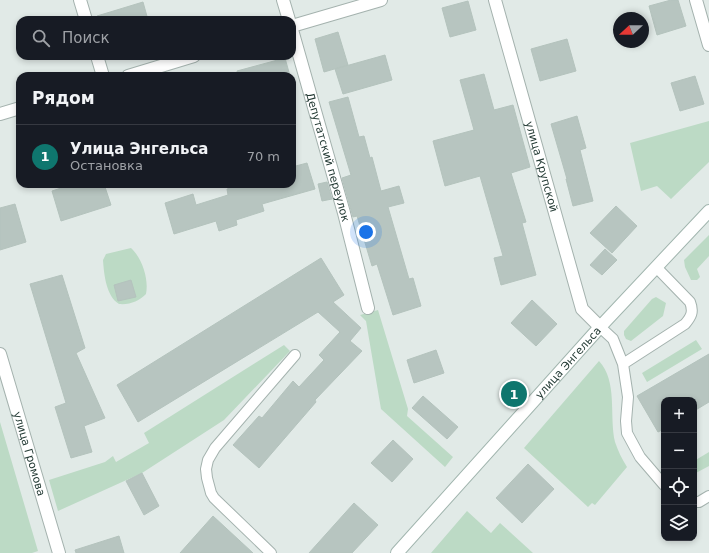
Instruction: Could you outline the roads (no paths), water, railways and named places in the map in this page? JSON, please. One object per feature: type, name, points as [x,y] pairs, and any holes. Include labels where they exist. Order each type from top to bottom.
[{"type":"street","points":[[80,0],[85,16]]},
{"type":"street","points":[[283,0],[288,16]]},
{"type":"street","points":[[296,25],[381,0]]},
{"type":"street","name":"улица Крупской","points":[[495,0],[582,309],[600,327]]},
{"type":"street","points":[[696,0],[709,46]]},
{"type":"street","name":"Депутатский переулок","points":[[296,44],[344,213],[368,308]]},
{"type":"street","points":[[98,60],[102,72]]},
{"type":"street","points":[[141,72],[181,60]]},
{"type":"street","points":[[0,114],[16,109]]},
{"type":"street","name":"улица Энгельса","points":[[397,553],[600,327],[709,211]]},
{"type":"street","name":"улица Громова","points":[[0,354],[59,553]]},
{"type":"lane","points":[[623,364],[685,324],[692,316],[690,302],[656,267]]},
{"type":"lane","points":[[600,327],[613,339],[623,364],[628,396],[626,421],[627,433],[640,457],[661,481]]},
{"type":"lane","points":[[271,553],[214,498],[207,478],[206,469],[208,460],[215,448],[295,356]]},
{"type":"lane","points":[[697,502],[709,496]]},
{"type":"place","name":"Улица Энгельса","points":[[514,394]]}]
